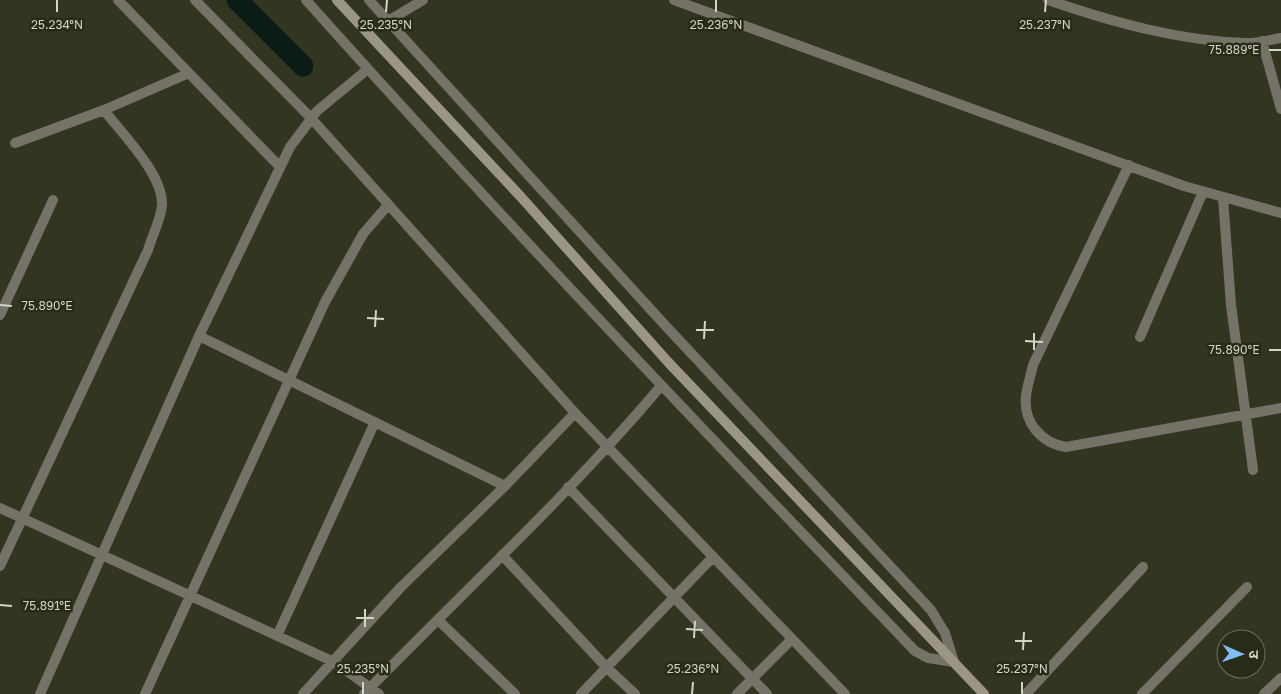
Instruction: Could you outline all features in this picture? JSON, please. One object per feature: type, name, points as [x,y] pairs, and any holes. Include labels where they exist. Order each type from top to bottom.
[{"type":"street","points":[[118,0],[280,167]]},
{"type":"street","points":[[195,0],[314,115],[388,205],[575,413],[845,694]]},
{"type":"street","points":[[306,0],[661,386],[915,651],[928,658],[954,662]]},
{"type":"street","points":[[337,0],[514,190],[668,362],[984,694]]},
{"type":"street","points":[[369,0],[662,323],[931,610],[945,633],[954,662]]},
{"type":"street","points":[[388,21],[423,0]]},
{"type":"street","points":[[674,0],[1203,192],[1281,213]]},
{"type":"street","points":[[1048,0],[1142,28],[1211,40],[1248,43],[1281,38]]},
{"type":"street","points":[[1262,41],[1281,109]]},
{"type":"street","points":[[40,694],[103,557],[199,336],[290,147],[314,115],[345,86],[368,69]]},
{"type":"street","points":[[15,142],[104,110],[189,73]]},
{"type":"street","points":[[0,566],[148,250],[162,206],[160,191],[155,177],[104,110]]},
{"type":"street","points":[[1130,165],[1033,364],[1026,396],[1026,413],[1036,432],[1051,445],[1066,447],[1281,408]]},
{"type":"street","points":[[1140,337],[1203,192]]},
{"type":"street","points":[[1222,198],[1231,305],[1244,416],[1253,470]]},
{"type":"street","points":[[0,315],[54,200]]},
{"type":"street","points":[[145,694],[290,382],[325,302],[347,259],[363,234],[388,205]]},
{"type":"street","points":[[199,336],[505,486]]},
{"type":"street","points":[[0,508],[334,662],[369,689],[568,487],[661,386]]},
{"type":"street","points":[[303,694],[400,587],[505,486],[575,413]]},
{"type":"street","points":[[277,636],[375,422]]},
{"type":"street","points":[[568,487],[767,694]]},
{"type":"street","points":[[502,555],[607,668],[635,694]]},
{"type":"street","points":[[581,694],[713,557]]},
{"type":"street","points":[[1026,694],[1144,566]]},
{"type":"street","points":[[1142,694],[1247,587]]},
{"type":"street","points":[[438,620],[514,694]]},
{"type":"street","points":[[737,694],[792,639]]},
{"type":"street","points":[[1264,694],[1281,678]]},
{"type":"waterway","points":[[237,0],[303,66]]}]
